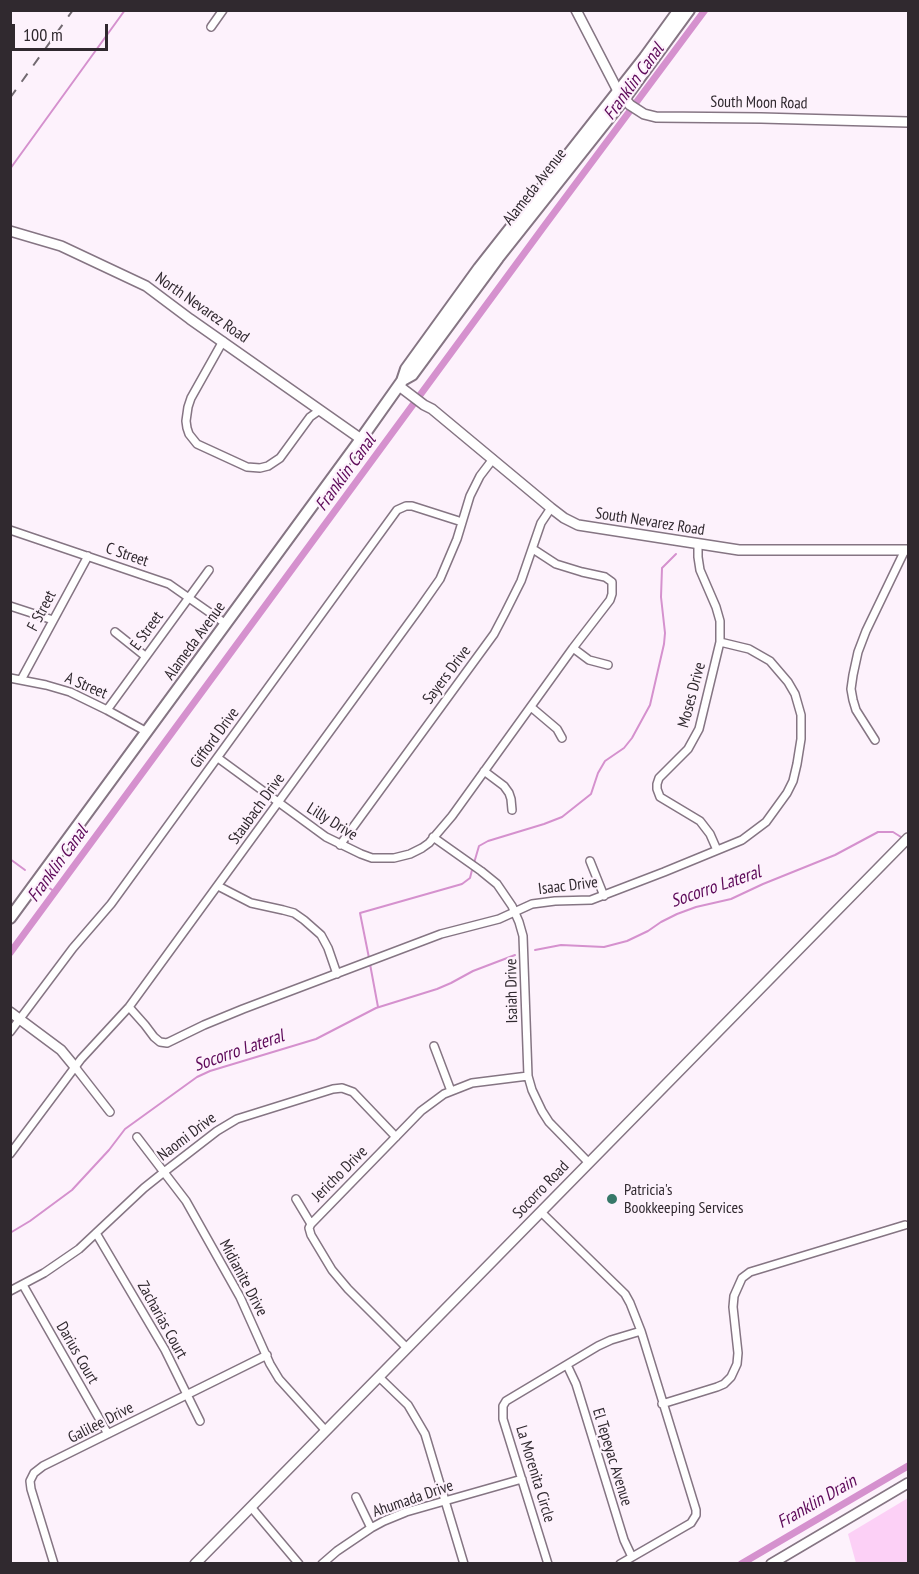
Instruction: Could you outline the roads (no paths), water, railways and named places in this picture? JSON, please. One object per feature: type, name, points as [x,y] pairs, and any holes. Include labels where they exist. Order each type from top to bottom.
[{"type":"main road","name":"Alameda Avenue","points":[[623,98],[679,10]]},
{"type":"main road","name":"Alameda Avenue","points":[[10,918],[403,385],[406,369],[479,268],[623,98],[689,10]]},
{"type":"street","points":[[211,27],[223,10]]},
{"type":"street","points":[[576,10],[623,98]]},
{"type":"street","name":"South Moon Road","points":[[623,98],[639,112],[656,117],[909,122]]},
{"type":"street","name":"North Nevarez Road","points":[[10,231],[61,246],[133,279],[163,297],[190,319],[361,439]]},
{"type":"street","points":[[223,341],[188,407],[186,428],[198,444],[247,467],[260,468],[280,458],[310,417],[320,410]]},
{"type":"street","name":"South Nevarez Road","points":[[403,385],[423,404],[551,508],[564,518],[585,527],[739,550],[907,550]]},
{"type":"street","name":"Staubach Drive","points":[[10,1154],[75,1067],[129,1008],[440,579],[457,539],[470,496],[493,459]]},
{"type":"street","name":"Gifford Drive","points":[[10,1032],[73,948],[111,904],[397,510],[412,506],[462,522]]},
{"type":"street","name":"Sayers Drive","points":[[340,845],[494,633],[521,581],[541,523],[551,508]]},
{"type":"street","name":"C Street","points":[[10,530],[170,584],[226,624]]},
{"type":"street","name":"Moses Drive","points":[[698,544],[700,570],[720,621],[720,642],[699,729],[688,749],[659,778],[657,793],[705,826],[717,850]]},
{"type":"street","name":"Lilly Drive","points":[[218,758],[278,803],[340,845],[372,858],[394,858],[422,848],[443,827],[610,600],[612,582],[605,577],[556,564],[533,549]]},
{"type":"street","points":[[875,740],[856,710],[851,690],[853,675],[866,631],[907,550]]},
{"type":"street","name":"F Street","points":[[21,680],[88,556]]},
{"type":"street","name":"E Street","points":[[107,710],[209,570]]},
{"type":"street","points":[[10,606],[52,620]]},
{"type":"street","points":[[115,632],[146,656]]},
{"type":"street","name":"Isaac Drive","points":[[129,1008],[157,1041],[167,1043],[204,1025],[441,934],[499,919],[532,904],[591,900],[604,896],[742,840],[766,822],[783,800],[793,781],[801,739],[801,716],[795,694],[770,661],[749,649],[720,642]]},
{"type":"street","points":[[573,648],[589,660],[608,665]]},
{"type":"street","name":"A Street","points":[[10,678],[63,689],[147,732]]},
{"type":"street","points":[[531,706],[557,729],[562,738]]},
{"type":"street","points":[[484,771],[504,786],[511,799],[512,810]]},
{"type":"street","name":"Isaiah Drive","points":[[433,837],[496,884],[507,897],[515,912],[525,950],[528,1076],[536,1101],[549,1122],[589,1163]]},
{"type":"street","name":"Socorro Road","points":[[195,1563],[909,838]]},
{"type":"street","points":[[590,861],[604,896]]},
{"type":"street","points":[[218,886],[250,903],[294,913],[304,920],[321,935],[337,974]]},
{"type":"street","points":[[10,1011],[61,1050],[110,1112]]},
{"type":"street","points":[[434,1046],[451,1091]]},
{"type":"street","name":"Jericho Drive","points":[[407,1348],[332,1270],[309,1228],[422,1111],[451,1091],[472,1083],[528,1076]]},
{"type":"street","name":"Naomi Drive","points":[[10,1291],[56,1266],[79,1249],[144,1188],[231,1122],[339,1088],[353,1092],[396,1137]]},
{"type":"street","name":"Midianite Drive","points":[[137,1137],[186,1201],[246,1309],[279,1379],[326,1431]]},
{"type":"street","points":[[296,1199],[311,1224]]},
{"type":"street","points":[[541,1212],[625,1294],[634,1310],[696,1510],[691,1523],[621,1563]]},
{"type":"street","points":[[662,1404],[724,1384],[732,1377],[738,1353],[734,1296],[742,1278],[750,1272],[905,1225]]},
{"type":"street","name":"Zacharias Court","points":[[96,1233],[165,1350],[201,1421]]},
{"type":"street","name":"Darius Court","points":[[23,1285],[108,1434]]},
{"type":"street","name":"La Morenita Circle","points":[[548,1563],[503,1419],[503,1406],[506,1401],[611,1340],[640,1331]]},
{"type":"street","name":"Galilee Drive","points":[[54,1563],[31,1490],[30,1481],[37,1470],[267,1355]]},
{"type":"street","name":"El Tepeyac Avenue","points":[[567,1365],[576,1384],[624,1540],[632,1557]]},
{"type":"street","points":[[379,1377],[408,1405],[422,1428],[430,1447],[464,1563]]},
{"type":"street","name":"Ahumada Drive","points":[[322,1563],[371,1528],[406,1512],[522,1479]]},
{"type":"street","points":[[771,1563],[909,1483]]},
{"type":"street","points":[[356,1497],[371,1528]]},
{"type":"street","points":[[251,1507],[299,1563]]},
{"type":"waterway","points":[[10,169],[125,10]]},
{"type":"waterway","name":"Franklin Canal","points":[[10,953],[705,10]]},
{"type":"waterway","points":[[474,863],[479,846],[488,841],[562,817],[591,794],[605,761],[624,748],[632,738],[650,705],[664,644],[662,568],[676,554]]},
{"type":"waterway","name":"Socorro Lateral","points":[[535,950],[561,945],[604,947],[627,941],[677,914],[731,899],[835,855],[878,832],[893,832],[901,837]]},
{"type":"waterway","points":[[10,859],[25,870]]},
{"type":"waterway","points":[[369,958],[360,913],[462,884],[470,878],[472,870]]},
{"type":"waterway","points":[[48,887],[55,892]]},
{"type":"waterway","name":"Socorro Lateral","points":[[10,1233],[72,1190],[125,1129],[197,1077],[316,1039],[376,1008],[437,989],[473,971],[515,955]]},
{"type":"waterway","points":[[370,964],[378,1007]]},
{"type":"waterway","name":"Franklin Drain","points":[[741,1564],[908,1466]]},
{"type":"railway","points":[[10,98],[73,10]]},
{"type":"place","name":"Patricia's Bookkeeping Services","points":[[612,1199]]}]
